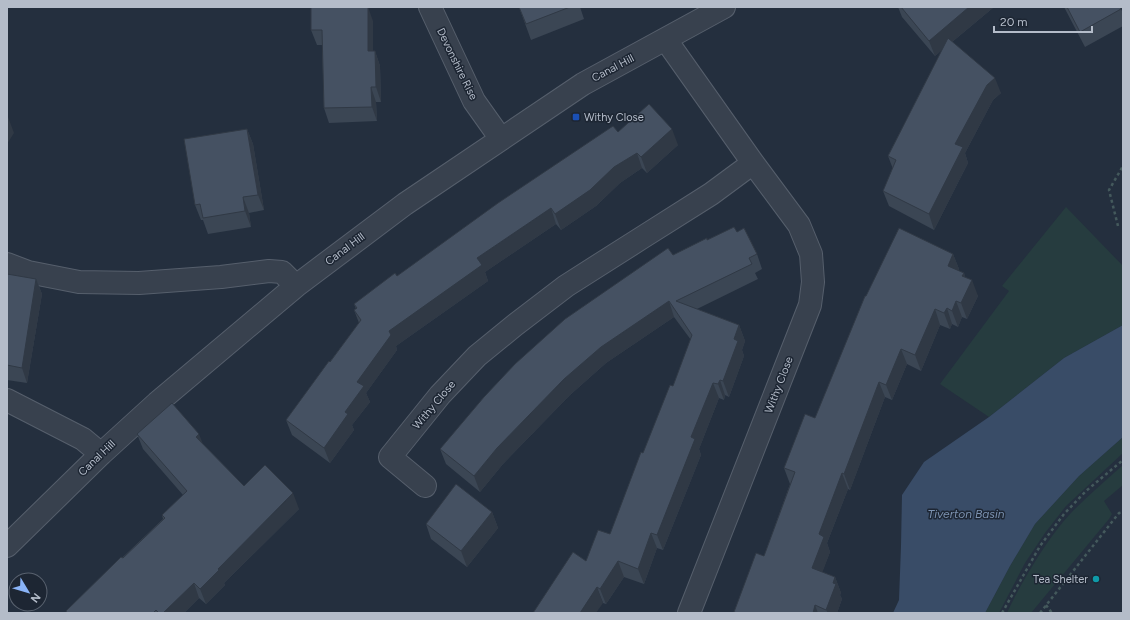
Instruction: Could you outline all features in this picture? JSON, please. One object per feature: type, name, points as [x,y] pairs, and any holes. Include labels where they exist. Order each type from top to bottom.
[{"type":"street","name":"Devonshire Rise","points":[[430,7],[474,101],[501,139]]},
{"type":"street","name":"Canal Hill","points":[[7,546],[101,454],[162,399],[296,286],[405,204],[583,84],[724,7]]},
{"type":"street","name":"Withy Close","points":[[666,40],[799,225],[812,254],[813,282],[810,305],[689,613]]},
{"type":"street","name":"Withy Close","points":[[425,486],[390,457],[440,395],[477,356],[566,286],[711,194],[753,163]]},
{"type":"street","points":[[7,264],[28,272],[79,282],[139,283],[221,277],[269,271],[282,272],[296,286]]},
{"type":"street","points":[[7,400],[83,439],[101,454]]},
{"type":"path","points":[[1118,226],[1110,190],[1123,166]]},
{"type":"path","points":[[1002,613],[1040,546],[1064,514],[1086,491],[1123,460]]},
{"type":"path","points":[[1040,613],[1120,513],[1123,512]]},
{"type":"path","points":[[1046,605],[1052,613]]},
{"type":"green space","points":[[1066,207],[1123,266],[1123,325],[1064,358],[989,417],[940,384],[1009,291],[1002,286]]},
{"type":"green space","points":[[1123,437],[1123,453],[1066,506],[1045,533],[1025,563],[999,613],[985,613],[1010,566],[1035,524],[1079,476]]},
{"type":"green space","points":[[1123,465],[1123,485],[1104,501],[1112,514],[1109,519],[1031,613],[1007,613],[1031,568],[1059,527],[1081,503]]},
{"type":"water","name":"Tiverton Basin","points":[[1123,325],[1123,437],[1079,476],[1035,524],[1010,566],[985,613],[893,613],[899,600],[902,495],[924,462],[989,417],[1064,358]]},
{"type":"building","points":[[311,7],[368,7],[368,51],[375,51],[376,87],[371,87],[372,107],[324,108],[322,30],[311,30]]},
{"type":"building","points":[[519,7],[570,7],[526,24]]},
{"type":"building","points":[[901,7],[969,7],[929,41]]},
{"type":"building","points":[[1067,7],[1120,7],[1121,9],[1080,32]]},
{"type":"building","points":[[948,38],[995,78],[987,85],[955,144],[963,147],[929,214],[883,191],[896,160],[888,156]]},
{"type":"building","points":[[649,104],[672,129],[641,157],[637,153],[614,167],[590,190],[555,214],[551,208],[477,258],[482,265],[389,331],[391,335],[357,382],[364,386],[345,412],[348,414],[324,448],[286,420],[361,320],[354,310],[357,308],[354,304],[395,273],[397,276],[498,203],[613,126],[618,132]]},
{"type":"building","points":[[247,129],[258,195],[243,197],[245,211],[203,218],[200,204],[195,205],[184,139]]},
{"type":"building","points":[[734,227],[737,232],[744,228],[757,254],[749,258],[752,264],[676,301],[739,325],[734,339],[738,341],[723,381],[720,380],[718,384],[713,383],[691,437],[695,439],[657,535],[651,533],[638,569],[618,561],[600,589],[597,587],[580,613],[533,613],[573,552],[586,561],[598,530],[610,534],[641,452],[643,453],[670,385],[673,386],[692,335],[669,301],[601,347],[564,379],[497,448],[474,476],[440,449],[484,397],[515,364],[565,319],[668,248],[673,255],[707,238],[707,240]]},
{"type":"building","points":[[899,228],[953,254],[948,266],[964,273],[962,276],[972,280],[961,303],[956,301],[952,311],[947,308],[944,313],[935,309],[915,355],[901,349],[886,385],[879,382],[844,474],[842,473],[819,534],[824,537],[812,568],[835,577],[833,583],[836,584],[826,610],[815,605],[813,613],[734,612],[756,553],[764,556],[795,472],[784,468],[805,414],[815,418],[865,296]]},
{"type":"building","points":[[7,274],[36,279],[22,368],[7,365]]},
{"type":"building","points":[[172,403],[199,434],[196,437],[244,486],[265,465],[293,493],[200,589],[194,583],[163,613],[159,613],[156,610],[153,613],[67,613],[66,611],[121,557],[123,558],[165,518],[162,515],[187,491],[137,434]]},
{"type":"building","points":[[456,484],[492,512],[461,551],[426,524]]},
{"type":"place","name":"Withy Close","points":[[576,117]]},
{"type":"place","name":"Tea Shelter","points":[[1096,579]]}]
